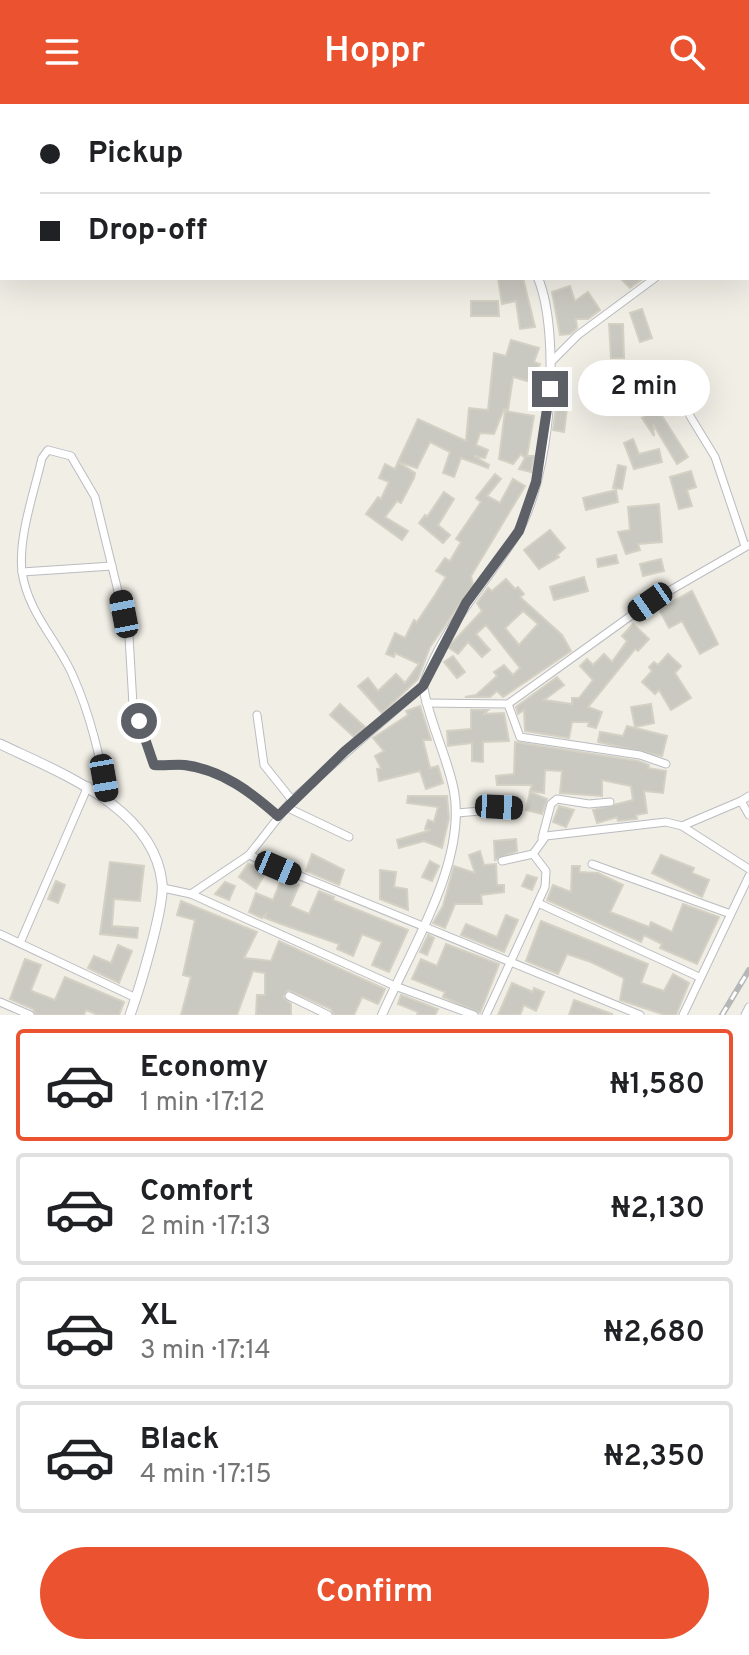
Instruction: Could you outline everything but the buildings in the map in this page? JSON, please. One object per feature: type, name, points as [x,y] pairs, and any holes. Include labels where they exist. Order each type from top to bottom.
[{"type":"main road","points":[[0,744],[88,786],[108,800],[129,819],[157,866],[163,888],[130,1015]]},
{"type":"street","points":[[191,894],[249,855],[289,803],[423,686],[466,603],[504,554],[528,509],[547,417],[552,361],[549,309],[539,280]]},
{"type":"street","points":[[552,361],[578,335],[652,280]]},
{"type":"street","points":[[426,703],[508,704],[650,602],[747,545],[715,457],[690,416]]},
{"type":"street","points":[[108,800],[100,756],[73,675],[42,625],[22,572],[29,518],[42,458],[48,450],[71,456],[95,497],[129,636],[133,705],[154,765],[188,766],[224,776],[278,816]]},
{"type":"street","points":[[22,572],[112,566]]},
{"type":"street","points":[[382,1015],[454,847],[457,813],[454,789],[423,686]]},
{"type":"street","points":[[508,704],[520,737],[640,755],[666,764]]},
{"type":"street","points":[[257,715],[264,765],[289,803],[349,837]]},
{"type":"street","points":[[20,943],[88,786]]},
{"type":"street","points":[[682,826],[749,796]]},
{"type":"street","points":[[502,861],[533,854],[542,838],[551,804],[557,799],[589,804],[610,802]]},
{"type":"street","points":[[741,801],[749,815]]},
{"type":"street","points":[[457,813],[515,808]]},
{"type":"street","points":[[542,838],[666,822],[682,826],[749,869]]},
{"type":"street","points":[[486,1015],[538,903],[546,871],[533,854]]},
{"type":"street","points":[[249,855],[421,928],[640,1015]]},
{"type":"street","points":[[592,864],[728,913]]},
{"type":"street","points":[[683,1015],[728,913],[749,876]]},
{"type":"street","points":[[163,888],[191,894],[395,986],[474,1015]]},
{"type":"street","points":[[538,903],[699,977]]},
{"type":"street","points":[[0,934],[136,998]]},
{"type":"street","points":[[289,996],[328,1015]]},
{"type":"street","points":[[0,1002],[30,1015]]},
{"type":"street","points":[[745,1015],[749,1007]]},
{"type":"railway","points":[[722,1015],[749,970]]},
{"type":"route","points":[[139,721],[154,765],[188,766],[224,776],[278,816],[345,751],[423,686],[428,671],[466,603],[519,531],[536,482],[550,389]]}]
